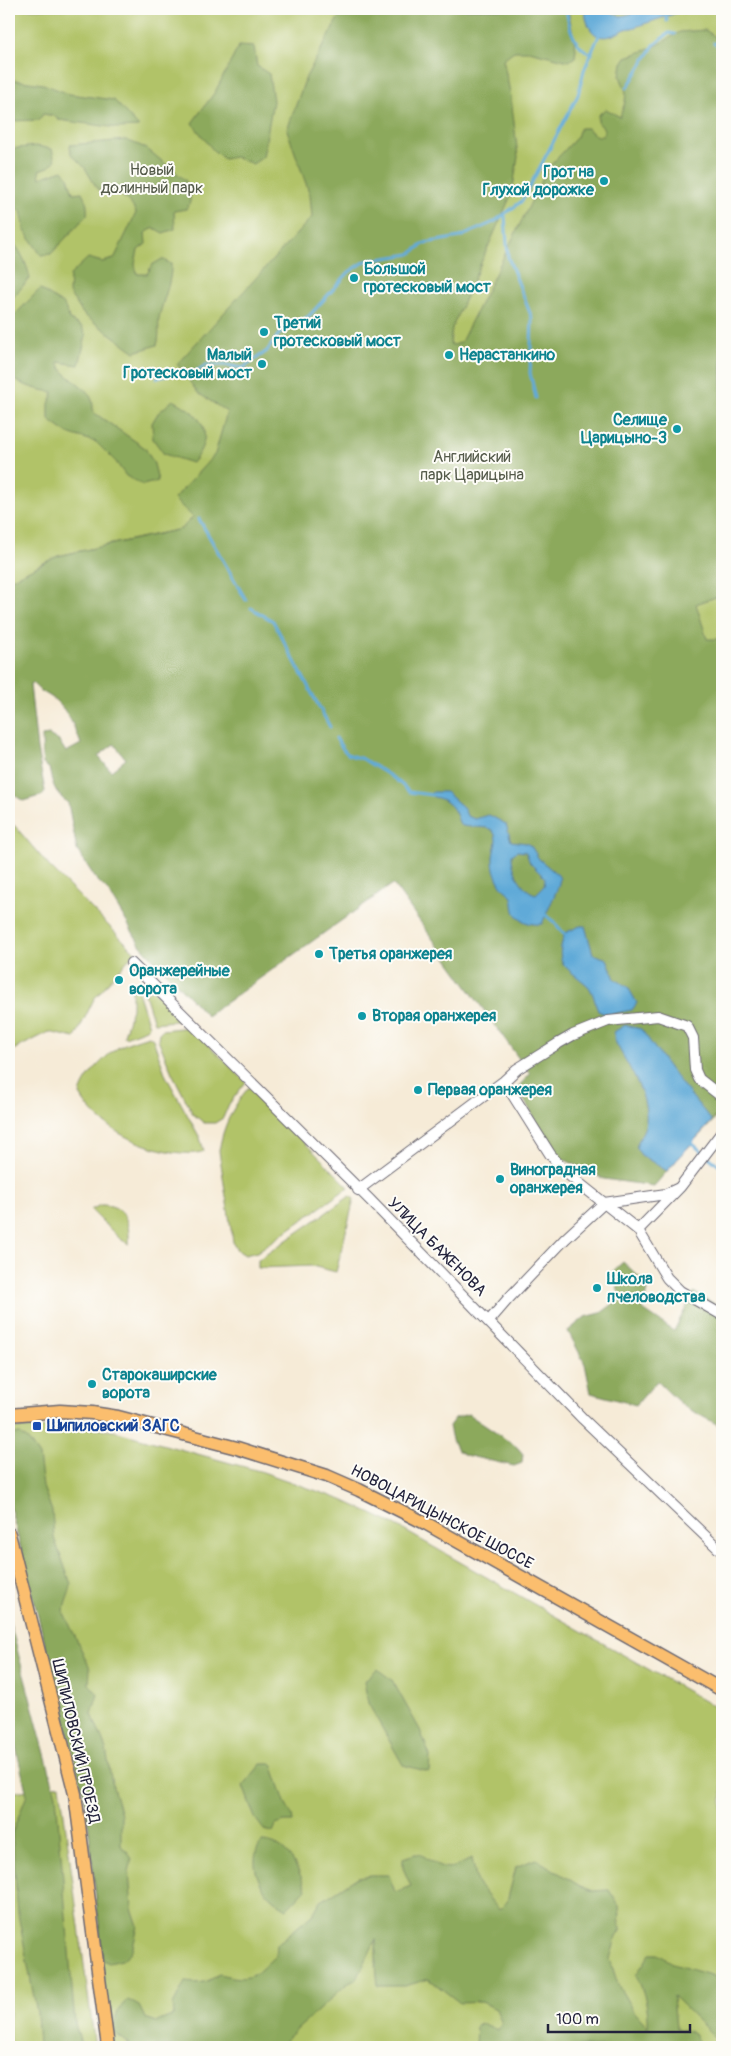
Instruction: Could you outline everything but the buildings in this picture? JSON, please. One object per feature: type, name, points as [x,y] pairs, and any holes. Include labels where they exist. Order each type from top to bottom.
[{"type":"main road","name":"НОВОЦАРИЦЫНСКОЕ ШОССЕ","points":[[9,1415],[60,1411],[118,1417],[237,1448],[327,1476],[427,1524],[722,1690]]},
{"type":"main road","name":"ШИПИЛОВСКИЙ ПРОЕЗД","points":[[9,1534],[75,1794],[108,2047]]},
{"type":"street","name":"УЛИЦА БАЖЕНОВА","points":[[131,963],[490,1321],[583,1419],[722,1552]]},
{"type":"street","points":[[358,1190],[518,1069],[573,1034],[608,1021],[658,1016],[687,1026],[693,1038],[695,1070],[699,1080],[722,1097]]},
{"type":"street","points":[[504,1081],[550,1154],[565,1172],[638,1230],[666,1278],[680,1291],[722,1315]]},
{"type":"street","points":[[638,1230],[680,1188],[722,1132]]},
{"type":"street","points":[[490,1321],[565,1239],[604,1203],[666,1194],[680,1188]]},
{"type":"green space","name":"Английский парк Царицына","points":[[9,9],[722,9],[722,1112],[691,1144],[193,517],[181,529],[58,556],[9,580]]},
{"type":"green space","name":"Английский парк Царицына","points":[[343,9],[568,9],[576,49],[575,57],[569,61],[529,51],[514,51],[503,59],[511,97],[518,157],[512,193],[452,328],[450,344],[455,345],[461,342],[548,168],[577,137],[580,128],[587,128],[596,136],[603,136],[604,129],[598,122],[598,115],[606,109],[620,117],[626,92],[620,76],[622,63],[626,57],[652,48],[680,32],[705,30],[722,41],[722,595],[696,604],[707,639],[722,639],[722,1109],[654,1186],[604,1179],[557,1156],[517,1088],[530,1074],[393,884],[207,1016],[141,946],[108,891],[96,879],[77,850],[68,803],[57,792],[49,768],[43,764],[42,736],[49,735],[59,741],[66,752],[81,744],[74,726],[64,709],[33,683],[30,685],[37,749],[45,791],[43,795],[23,801],[9,791],[9,580],[58,556],[181,529],[193,517],[174,499],[215,454],[227,412],[198,393],[177,364],[312,217],[310,195],[287,130],[306,77]],"holes":[[[114,744],[126,759],[111,771],[98,756]]]},
{"type":"green space","points":[[239,46],[254,47],[257,66],[269,74],[273,101],[263,157],[253,164],[235,157],[224,159],[213,150],[192,123],[215,92]]},
{"type":"green space","points":[[9,81],[43,84],[69,94],[114,100],[139,127],[118,128],[59,120],[54,116],[43,114],[39,120],[9,121]]},
{"type":"green space","name":"Новый долинный парк","points":[[126,140],[146,148],[185,180],[191,190],[190,202],[186,209],[174,211],[175,229],[163,233],[154,228],[145,233],[146,244],[138,250],[135,264],[137,274],[147,274],[152,265],[162,259],[171,264],[171,271],[159,318],[157,345],[135,352],[84,315],[69,293],[70,275],[88,258],[102,262],[114,259],[136,213],[126,199],[110,191],[98,190],[85,168],[71,154],[70,145]]},
{"type":"green space","points":[[36,146],[52,149],[55,161],[49,167],[39,170],[40,178],[63,170],[68,177],[73,193],[82,192],[86,200],[87,209],[87,215],[51,254],[41,255],[25,231],[21,210],[15,211],[9,203],[9,149]]},
{"type":"green space","points":[[9,238],[22,256],[30,278],[9,302]]},
{"type":"green space","points":[[40,289],[64,305],[70,320],[82,327],[86,336],[79,365],[58,362],[61,368],[89,394],[93,412],[145,448],[154,464],[158,481],[143,485],[126,476],[116,462],[96,442],[67,433],[49,420],[49,404],[53,392],[31,387],[11,378],[9,380],[9,321]]},
{"type":"green space","points":[[173,400],[192,412],[203,426],[203,443],[192,463],[164,454],[153,439],[152,423],[158,413]]},
{"type":"green space","points":[[14,825],[49,866],[135,952],[94,999],[75,1038],[49,1032],[9,1052],[9,831]]},
{"type":"green space","points":[[136,985],[149,1026],[125,1037],[132,1009],[132,986]]},
{"type":"green space","points":[[152,989],[184,1020],[154,1023],[145,994]]},
{"type":"green space","points":[[190,1027],[246,1082],[229,1104],[223,1118],[215,1123],[204,1123],[193,1114],[172,1073],[158,1039],[159,1033],[162,1030]]},
{"type":"green space","points":[[149,1036],[153,1039],[166,1076],[200,1138],[204,1151],[193,1153],[173,1152],[133,1140],[120,1134],[97,1117],[80,1095],[85,1082],[95,1068],[108,1056],[122,1045]]},
{"type":"green space","points":[[249,1087],[349,1187],[257,1252],[245,1255],[237,1250],[233,1242],[219,1151],[223,1133],[230,1117]]},
{"type":"green space","points":[[350,1196],[354,1199],[336,1272],[312,1266],[258,1268],[258,1260]]},
{"type":"green space","points":[[100,1205],[108,1205],[115,1208],[124,1216],[127,1222],[129,1244],[120,1239],[91,1210]]},
{"type":"green space","points":[[623,1262],[648,1285],[643,1310],[674,1331],[694,1292],[722,1308],[722,1427],[683,1406],[657,1381],[636,1405],[591,1393],[585,1364],[568,1331],[585,1317],[601,1313],[621,1298],[612,1272]]},
{"type":"green space","points":[[468,1414],[517,1447],[523,1454],[522,1463],[514,1466],[465,1455],[457,1450],[452,1440],[449,1426],[455,1418]]},
{"type":"green space","points":[[73,1426],[114,1431],[263,1472],[342,1500],[393,1524],[722,1711],[722,2047],[111,2047],[86,1804],[9,1502],[9,1429]]},
{"type":"green space","points":[[9,1433],[20,1434],[28,1440],[39,1456],[43,1487],[52,1511],[54,1538],[71,1584],[64,1613],[90,1668],[89,1684],[98,1694],[92,1714],[106,1749],[112,1784],[121,1814],[121,1846],[132,1859],[129,1873],[132,1908],[138,1926],[132,1951],[122,1960],[109,1963],[103,1960],[86,1804],[9,1502]]},
{"type":"green space","points":[[9,1619],[56,1795],[75,2024],[82,2047],[39,2047],[37,2013],[18,1914],[12,1833],[27,1795],[9,1717]]},
{"type":"green space","points":[[377,1669],[392,1680],[420,1730],[430,1756],[429,1772],[403,1765],[368,1703],[364,1681]]},
{"type":"green space","points":[[261,1764],[272,1764],[286,1805],[292,1815],[293,1822],[284,1822],[276,1825],[273,1832],[264,1830],[255,1818],[243,1786]]},
{"type":"green space","points":[[60,1785],[95,2047],[9,2047],[9,1793]]},
{"type":"green space","points":[[262,1842],[271,1843],[279,1847],[291,1858],[306,1889],[287,1909],[265,1892],[258,1878],[255,1863],[258,1848]]},
{"type":"green space","points":[[419,1854],[435,1864],[446,1868],[455,1867],[472,1858],[477,1883],[499,1910],[507,1902],[516,1867],[536,1859],[580,1886],[593,1891],[609,1890],[619,1906],[620,1931],[616,1937],[610,1959],[618,1985],[632,2009],[648,2027],[648,2013],[645,2000],[636,1975],[650,1954],[658,1954],[676,1965],[714,1976],[722,1985],[722,2039],[719,2041],[673,1996],[676,2028],[694,2033],[701,2047],[475,2047],[476,2025],[484,2024],[498,2030],[502,2024],[496,2009],[482,2002],[460,2003],[429,1979],[405,1986],[378,1986],[376,1939],[357,1979],[347,1984],[278,2047],[133,2047],[111,2030],[119,2008],[128,2000],[139,2006],[145,2018],[157,2022],[174,2015],[173,2005],[185,1982],[203,1982],[219,1974],[245,1978],[256,1973],[275,1956],[276,1945],[313,1914],[320,1902],[358,1877],[389,1875],[395,1892],[411,1886],[403,1868],[403,1858]]},
{"type":"water","points":[[584,9],[605,9],[621,16],[640,9],[689,9],[604,37],[598,36],[591,30]]},
{"type":"water","points":[[433,792],[446,792],[464,808],[467,816],[475,819],[489,815],[506,824],[511,841],[526,843],[531,846],[539,859],[558,875],[560,879],[558,887],[542,924],[527,923],[515,913],[511,896],[498,880],[493,865],[496,838],[493,831],[487,828],[460,825],[451,806],[430,794]],"holes":[[[517,851],[526,852],[530,863],[545,878],[544,886],[536,894],[522,884],[513,866],[512,855]]]},
{"type":"water","points":[[580,926],[585,926],[593,954],[607,959],[615,979],[628,987],[637,1003],[632,1010],[607,1015],[598,1011],[589,987],[564,964],[560,952],[565,933]]},
{"type":"water","points":[[625,1025],[641,1029],[672,1072],[712,1121],[667,1171],[641,1155],[636,1148],[646,1122],[646,1111],[641,1090],[615,1041],[614,1032]]},
{"type":"waterway","points":[[566,9],[576,41],[592,54]]},
{"type":"waterway","points":[[666,16],[667,21]]},
{"type":"waterway","points":[[157,378],[172,374],[195,372],[206,365],[225,365],[243,368],[267,351],[279,334],[309,316],[349,272],[366,261],[410,254],[425,243],[460,237],[494,222],[522,201],[578,95],[584,70],[600,33]]},
{"type":"waterway","points":[[627,88],[654,45],[669,33],[675,34]]},
{"type":"waterway","points":[[714,43],[722,48]]},
{"type":"waterway","points":[[505,216],[508,257],[532,318],[530,373],[536,398]]},
{"type":"waterway","points":[[199,519],[246,600]]},
{"type":"waterway","points":[[251,608],[273,621],[330,727]]},
{"type":"waterway","points":[[336,738],[346,753],[363,759],[399,782],[409,792],[432,795]]},
{"type":"waterway","points":[[543,913],[567,937]]},
{"type":"waterway","points":[[689,1141],[722,1168]]},
{"type":"place","name":"Грот на Глухой дорожке","points":[[604,181]]},
{"type":"place","name":"Большой гротесковый мост","points":[[354,278]]},
{"type":"place","name":"Третий гротесковый мост","points":[[264,332]]},
{"type":"place","name":"Нерастанкино","points":[[449,355]]},
{"type":"place","name":"Малый Гротесковый мост","points":[[262,364]]},
{"type":"place","name":"Селище Царицыно-3","points":[[677,429]]},
{"type":"place","name":"Третья оранжерея","points":[[319,954]]},
{"type":"place","name":"Оранжерейные ворота","points":[[119,980]]},
{"type":"place","name":"Вторая оранжерея","points":[[362,1016]]},
{"type":"place","name":"Первая оранжерея","points":[[418,1090]]},
{"type":"place","name":"Виноградная оранжерея","points":[[500,1179]]},
{"type":"place","name":"Школа пчеловодства","points":[[597,1288]]},
{"type":"place","name":"Старокаширские ворота","points":[[92,1384]]},
{"type":"place","name":"Шипиловский ЗАГС","points":[[37,1426]]}]
